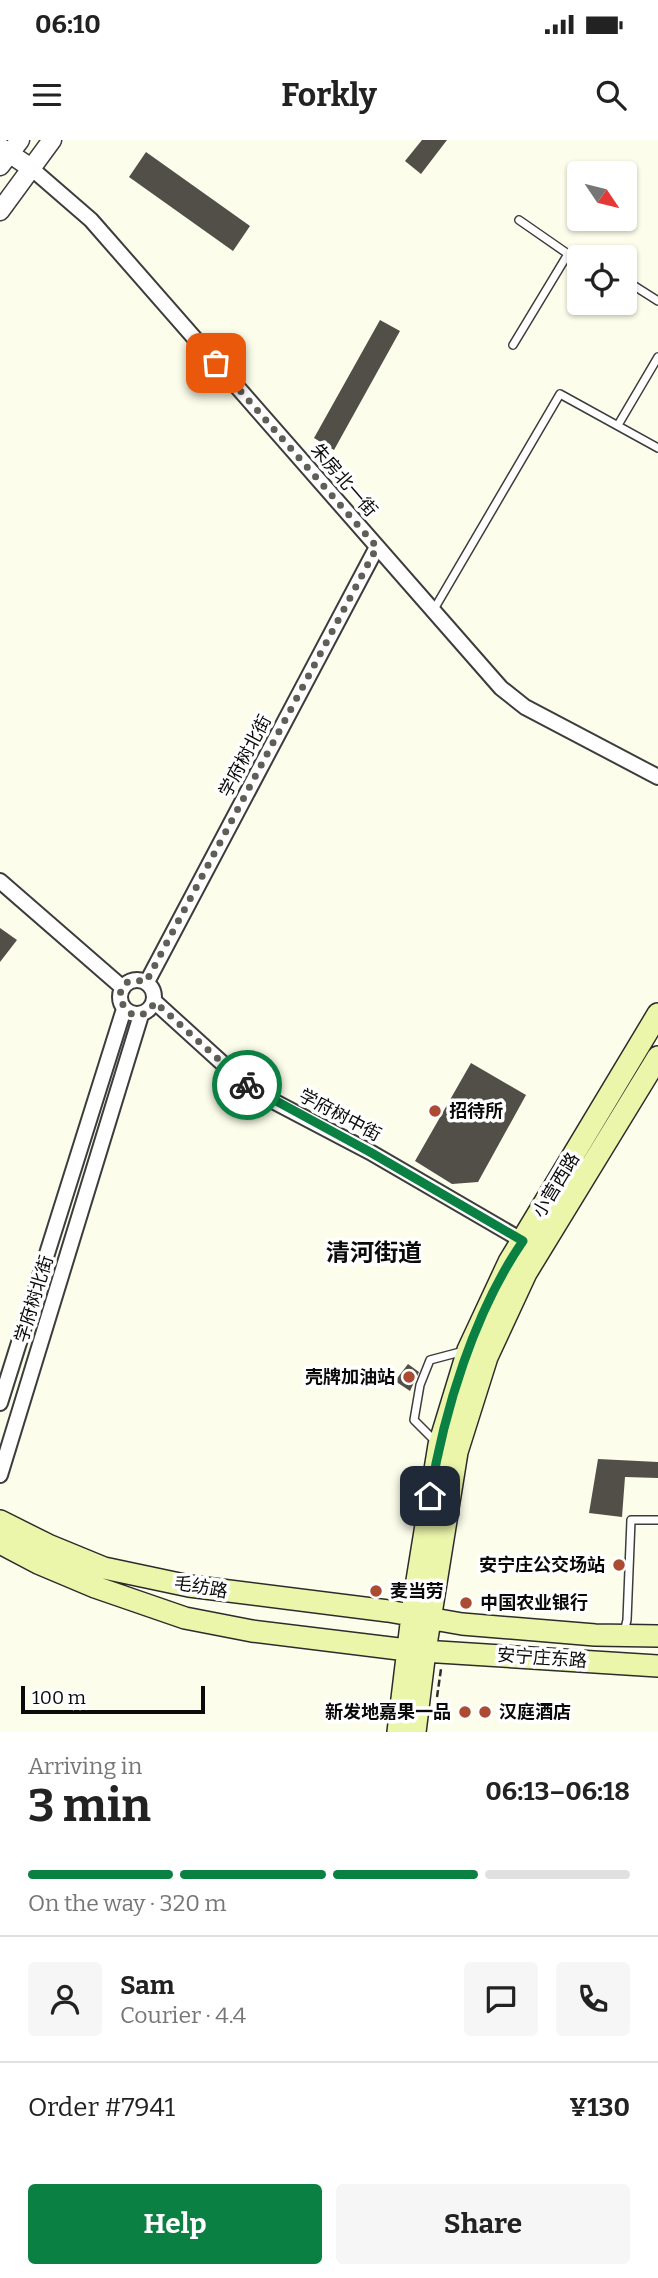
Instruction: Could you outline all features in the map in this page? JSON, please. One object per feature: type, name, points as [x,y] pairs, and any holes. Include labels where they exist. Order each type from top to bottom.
[{"type":"main road","name":"小营西路","points":[[398,1732],[421,1617],[439,1445],[468,1350],[509,1262],[658,1014]]},
{"type":"main road","name":"小营西路","points":[[421,1617],[457,1452],[487,1357],[526,1273],[658,1057]]},
{"type":"main road","name":"毛纺路","points":[[0,1521],[48,1545],[104,1568],[234,1593],[421,1617]]},
{"type":"main road","name":"毛纺路","points":[[0,1544],[95,1587],[185,1618],[251,1631],[416,1650]]},
{"type":"main road","name":"安宁庄东路","points":[[421,1617],[462,1624],[596,1635],[625,1627],[658,1636]]},
{"type":"main road","name":"小营西路","points":[[415,1732],[416,1650]]},
{"type":"main road","name":"安宁庄东路","points":[[416,1650],[658,1666]]},
{"type":"street","points":[[0,211],[52,140]]},
{"type":"street","points":[[7,152],[31,168]]},
{"type":"street","name":"朱房北一街","points":[[31,168],[91,220],[501,688],[526,707],[658,777]]},
{"type":"street","name":"学府树北街","points":[[146,982],[377,547]]},
{"type":"street","points":[[0,881],[123,988]]},
{"type":"street","points":[[137,979],[146,982],[154,990],[155,1002],[150,1010],[141,1015],[132,1014],[124,1009],[120,996],[123,988],[137,979]]},
{"type":"street","name":"学府树中街","points":[[155,1002],[252,1090],[370,1152],[523,1241]]},
{"type":"street","name":"学府树北街","points":[[0,1403],[124,1009]]},
{"type":"street","name":"学府树北街","points":[[0,1475],[141,1015]]},
{"type":"lane","points":[[519,220],[567,253]]},
{"type":"lane","points":[[513,345],[567,256]]},
{"type":"lane","points":[[637,288],[658,301]]},
{"type":"lane","points":[[618,425],[658,357]]},
{"type":"lane","points":[[433,611],[560,394],[658,448]]},
{"type":"lane","points":[[439,1445],[414,1420],[420,1385],[430,1360],[468,1350]]},
{"type":"lane","points":[[625,1627],[631,1520],[658,1520]]},
{"type":"building","points":[[422,140],[447,140],[421,174],[405,161]]},
{"type":"building","points":[[146,152],[250,226],[233,251],[129,177]]},
{"type":"building","points":[[380,320],[400,331],[334,450],[314,438]]},
{"type":"building","points":[[0,928],[17,940],[0,962]]},
{"type":"building","points":[[471,1063],[526,1095],[478,1182],[452,1184],[415,1161]]},
{"type":"building","name":"壳牌加油站","points":[[408,1364],[419,1372],[410,1391],[395,1381]]},
{"type":"building","points":[[598,1459],[658,1462],[658,1478],[625,1477],[622,1517],[589,1513]]},
{"type":"way so far","points":[[216,363],[377,547],[146,982],[137,979],[129,982],[120,996],[124,1009],[132,1014],[141,1015],[150,1010],[155,1002],[247,1085]]},
{"type":"place","name":"招待所","points":[[435,1111]]},
{"type":"place","name":"壳牌加油站","points":[[409,1377]]},
{"type":"place","name":"安宁庄公交场站","points":[[619,1565]]},
{"type":"place","name":"麦当劳","points":[[376,1591]]},
{"type":"place","name":"中国农业银行","points":[[466,1603]]},
{"type":"place","name":"新发地嘉果一品","points":[[465,1712]]},
{"type":"place","name":"汉庭酒店","points":[[485,1712]]},
{"type":"district","name":"清河街道","points":[[374,1253]]},
{"type":"route","points":[[247,1085],[370,1152],[523,1241],[509,1262],[468,1350],[439,1445],[430,1496]]}]
